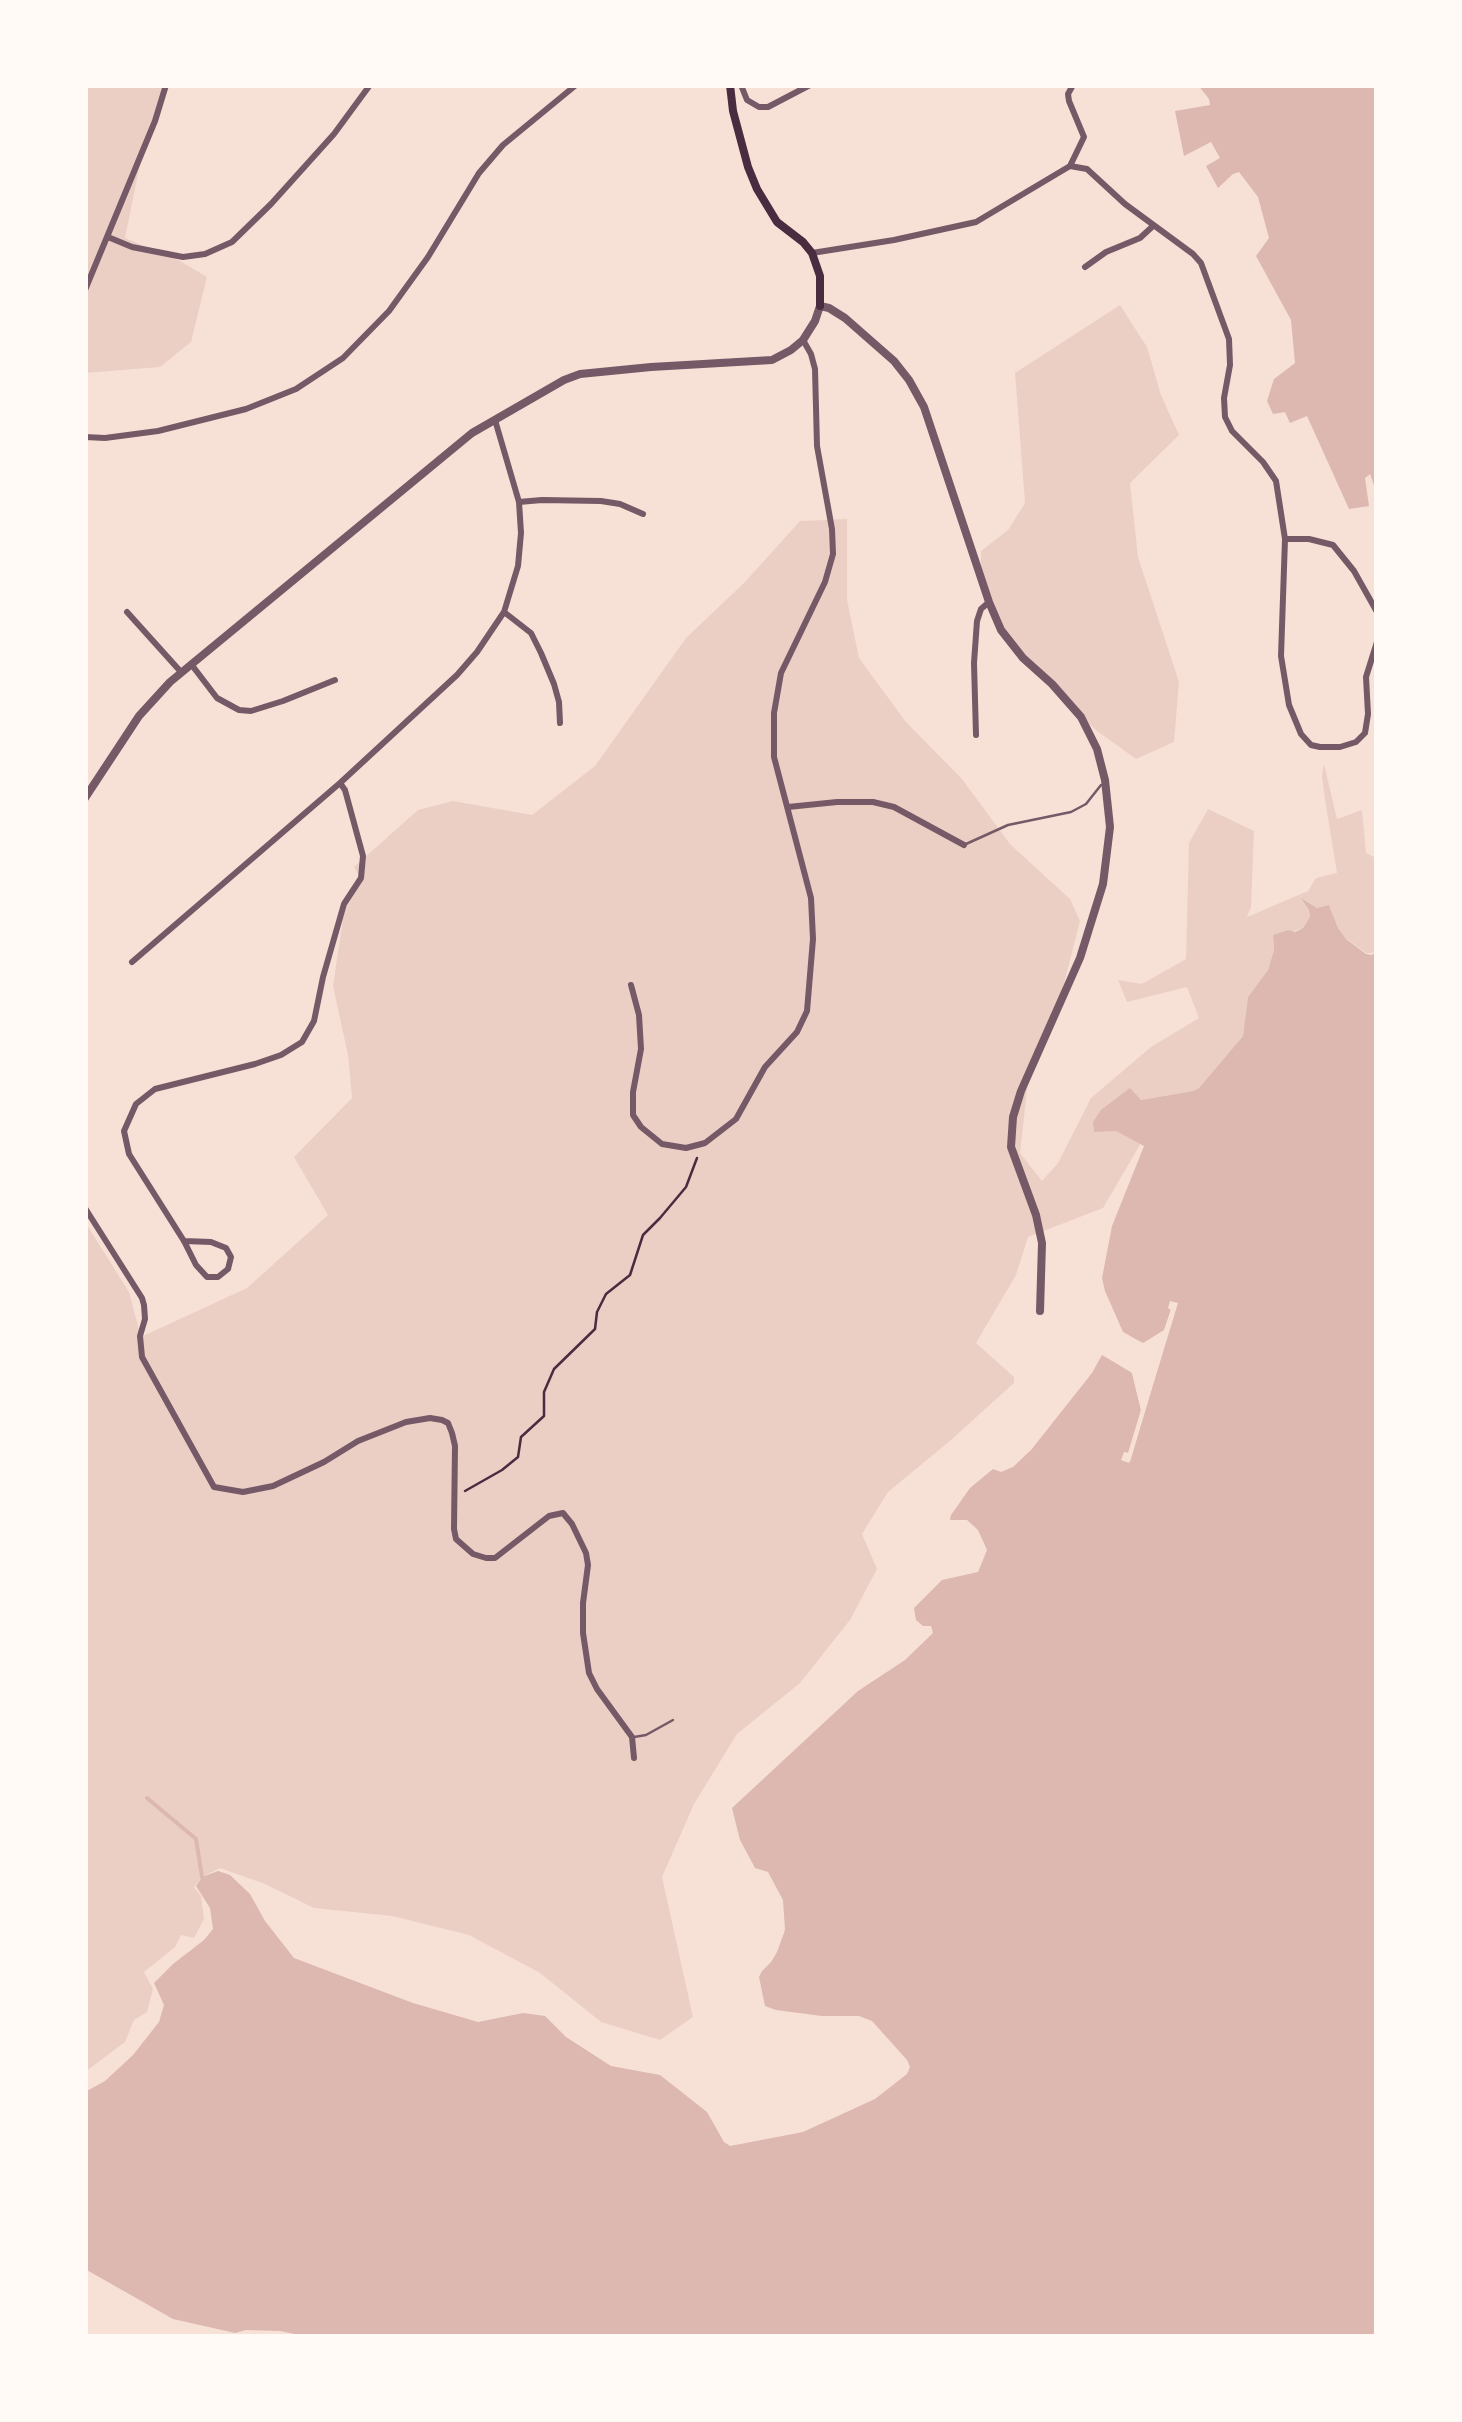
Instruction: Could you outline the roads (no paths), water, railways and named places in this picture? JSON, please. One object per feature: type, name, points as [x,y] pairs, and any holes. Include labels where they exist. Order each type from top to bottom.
[{"type":"main road","points":[[730,85],[742,148],[757,188],[777,222],[812,253],[820,276],[820,306]]},
{"type":"street","points":[[85,290],[166,85]]},
{"type":"street","points":[[108,238],[183,257],[206,254],[232,242],[334,134],[370,85]]},
{"type":"street","points":[[85,437],[158,432],[246,409],[296,389],[343,358],[389,311],[428,257],[479,173],[503,145],[576,85]]},
{"type":"street","points":[[741,85],[747,100],[759,107],[810,85]]},
{"type":"street","points":[[812,253],[976,222],[1070,166],[1084,137],[1069,101],[1073,85]]},
{"type":"street","points":[[1070,166],[1087,169],[1201,263],[1229,339],[1225,417],[1232,432],[1276,481],[1285,539],[1281,656],[1288,704],[1301,734],[1311,745],[1340,747],[1356,742],[1365,733],[1366,676],[1377,642]]},
{"type":"street","points":[[1084,267],[1106,252],[1140,238],[1153,226]]},
{"type":"street","points":[[85,798],[139,716],[181,672],[472,433],[580,374],[772,360],[803,340],[820,306],[829,308],[894,361],[909,380],[924,407],[1000,630],[1022,658],[1081,716],[1097,749],[1105,780],[1110,827],[1103,884],[1080,958],[1013,1117],[1011,1147],[1042,1243],[1040,1311]]},
{"type":"street","points":[[631,985],[639,1015],[641,1048],[633,1115],[662,1144],[686,1148],[705,1143],[736,1119],[766,1067],[797,1032],[808,1011],[814,939],[810,898],[774,757],[774,712],[781,673],[825,582],[833,554],[817,446],[814,369],[803,340]]},
{"type":"street","points":[[132,962],[340,783],[457,676],[504,612],[518,566],[521,533],[519,502],[494,419]]},
{"type":"street","points":[[519,502],[601,501],[642,514]]},
{"type":"street","points":[[1285,539],[1333,545],[1377,612]]},
{"type":"street","points":[[976,734],[977,621],[981,609],[989,602]]},
{"type":"street","points":[[128,612],[181,672]]},
{"type":"street","points":[[504,612],[530,634],[541,653],[559,702],[560,723]]},
{"type":"street","points":[[191,664],[216,698],[239,710],[251,711],[283,702],[335,680]]},
{"type":"street","points":[[184,1241],[211,1242],[226,1248],[231,1257],[228,1270],[218,1277],[207,1277],[196,1265],[129,1154],[124,1131],[136,1104],[155,1088],[255,1064],[302,1042],[314,1021],[344,904],[361,878],[363,856],[340,783]]},
{"type":"street","points":[[788,807],[873,802],[894,807],[964,844]]},
{"type":"street","points":[[85,1208],[142,1298],[142,1357],[214,1487],[243,1492],[273,1486],[358,1441],[406,1422],[430,1418],[448,1423],[452,1433],[456,1539],[472,1554],[494,1558],[549,1516],[563,1513],[582,1541],[588,1565],[583,1634],[589,1673],[632,1737],[634,1758]]},
{"type":"lane","points":[[964,844],[1008,825],[1071,812],[1086,804],[1105,780]]},
{"type":"lane","points":[[632,1737],[646,1735],[672,1720]]},
{"type":"waterway","points":[[147,1798],[196,1839],[202,1877]]}]
